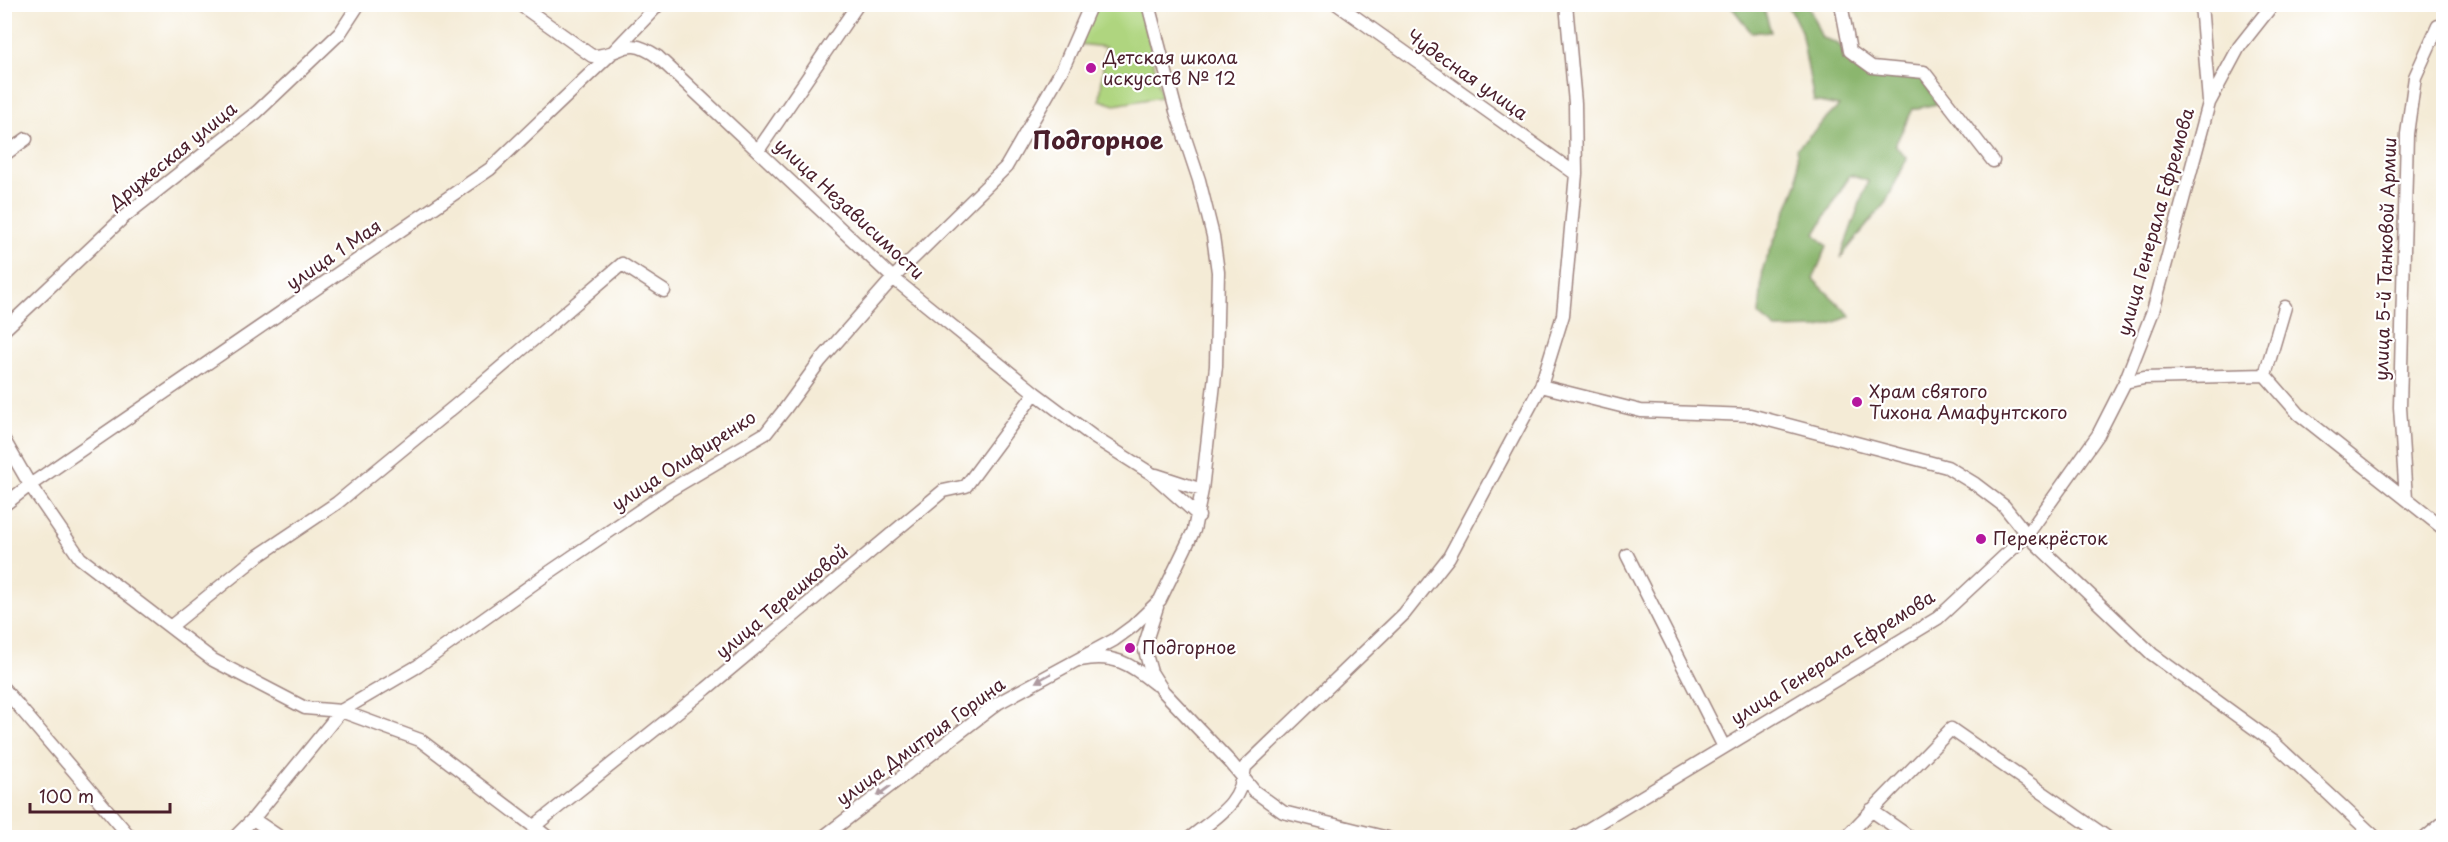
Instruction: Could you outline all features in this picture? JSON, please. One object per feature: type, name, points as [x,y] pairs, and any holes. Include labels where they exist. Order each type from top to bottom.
[{"type":"street","name":"Дружеская улица","points":[[4,330],[125,216],[257,112],[340,33],[359,4]]},
{"type":"street","name":"улица Независимости","points":[[519,4],[592,56],[602,56],[625,46],[634,45],[646,49],[671,68],[759,149],[893,278],[1035,393],[1095,438],[1152,474]]},
{"type":"street","name":"улица 1 Мая","points":[[4,505],[490,169],[614,51],[659,4]]},
{"type":"street","points":[[759,149],[858,4]]},
{"type":"street","name":"улица Олифиренко","points":[[234,837],[254,819],[341,711],[418,666],[670,490],[766,433],[820,361],[893,278],[1006,167],[1063,68],[1091,4]]},
{"type":"street","name":"улица Дмитрия Горина","points":[[822,837],[998,703],[1122,635],[1160,600],[1185,552],[1199,516],[1203,490],[1216,366],[1218,272],[1213,236],[1199,180],[1176,111],[1148,4]]},
{"type":"street","name":"Чудесная улица","points":[[1337,4],[1576,174]]},
{"type":"street","points":[[1190,837],[1223,812],[1240,793],[1245,767],[1404,614],[1449,557],[1541,386],[1563,315],[1576,174],[1575,103],[1566,4]]},
{"type":"street","points":[[1841,4],[1850,51],[1872,67],[1924,72],[1993,160]]},
{"type":"street","points":[[2201,4],[2210,103]]},
{"type":"street","name":"улица Генерала Ефремова","points":[[1574,837],[1938,618],[2027,535],[2098,435],[2125,382],[2153,311],[2210,103],[2239,47],[2273,4]]},
{"type":"street","name":"улица 5-й Танковой Армии","points":[[2406,499],[2400,407],[2407,134],[2415,77],[2438,26]]},
{"type":"street","points":[[4,155],[26,139]]},
{"type":"street","points":[[170,627],[258,556],[337,503],[622,264],[664,291]]},
{"type":"street","points":[[2265,375],[2285,307]]},
{"type":"street","points":[[2265,375],[2299,414],[2444,529]]},
{"type":"street","points":[[2125,382],[2144,378],[2265,375]]},
{"type":"street","points":[[1541,386],[1641,411],[1750,415],[1947,467],[2004,506],[2027,535],[2152,654],[2273,742],[2376,837]]},
{"type":"street","name":"улица Терешковой","points":[[533,827],[706,689],[943,491],[966,486],[1035,393]]},
{"type":"street","points":[[4,440],[30,485],[80,558],[213,660],[305,708],[341,711],[420,740],[549,837]]},
{"type":"street","points":[[1152,474],[1203,490]]},
{"type":"street","points":[[1152,474],[1199,516]]},
{"type":"street","name":"улица Генерала Ефремова","points":[[1627,555],[1724,747]]},
{"type":"street","points":[[1073,662],[1100,658],[1125,662],[1138,660],[1160,600]]},
{"type":"street","points":[[1162,691],[1150,672],[1141,638],[1137,635],[1122,635],[1116,642],[1115,651],[1125,662],[1162,691],[1254,791],[1283,812],[1388,837]]},
{"type":"street","points":[[4,689],[131,837]]},
{"type":"street","points":[[1845,837],[1952,729],[2033,788],[2108,837]]},
{"type":"street","points":[[1871,810],[1911,837]]},
{"type":"street","points":[[254,819],[281,837]]},
{"type":"street","points":[[2426,837],[2444,822]]},
{"type":"green space","points":[[1097,5],[1142,5],[1161,97],[1115,105],[1100,100],[1105,47],[1079,44]]},
{"type":"green space","points":[[1730,5],[1763,5],[1771,32],[1751,32]]},
{"type":"green space","points":[[1788,5],[1808,5],[1822,38],[1837,43],[1854,64],[1868,70],[1921,76],[1937,104],[1913,109],[1895,145],[1907,159],[1886,202],[1840,258],[1868,181],[1850,175],[1815,234],[1827,246],[1813,279],[1851,316],[1820,328],[1776,329],[1759,315],[1763,268],[1798,182],[1797,148],[1839,106],[1814,101],[1801,31]]},
{"type":"place","name":"Детская школа искусств № 12","points":[[1091,68]]},
{"type":"place","name":"Храм святого Тихона Амафунтского","points":[[1857,402]]},
{"type":"place","name":"Перекрёсток","points":[[1981,539]]},
{"type":"place","name":"Подгорное","points":[[1130,648]]},
{"type":"district","name":"Подгорное","points":[[1098,141]]}]
